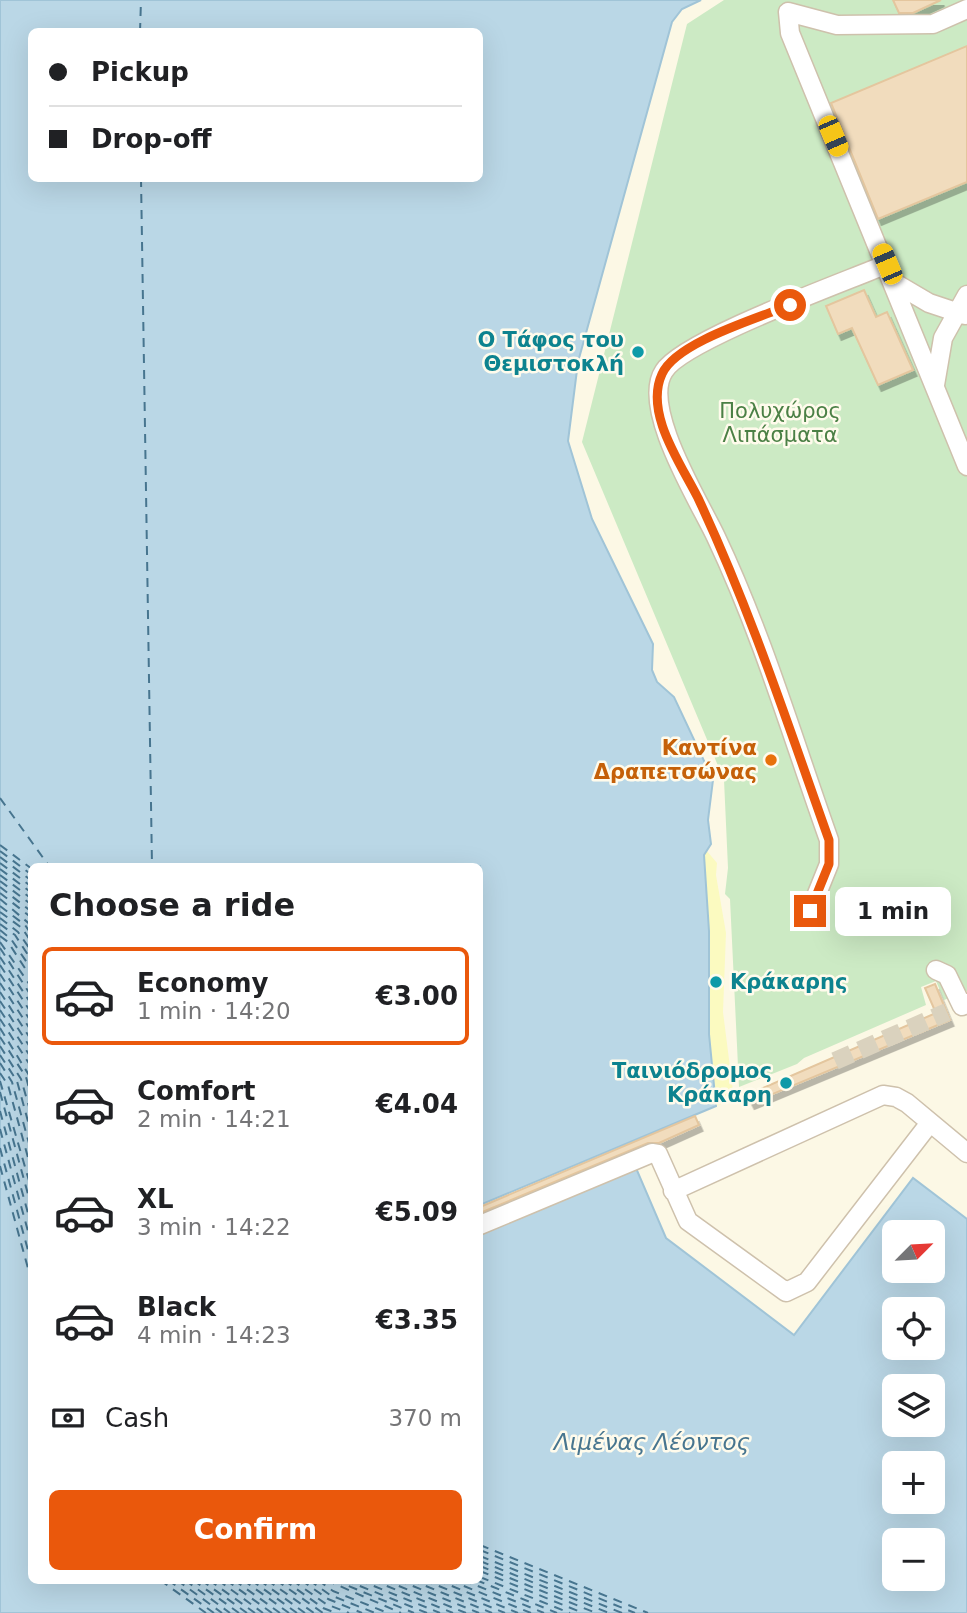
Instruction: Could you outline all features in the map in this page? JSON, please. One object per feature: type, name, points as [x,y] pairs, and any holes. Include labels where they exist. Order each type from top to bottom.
[{"type":"street","points":[[967,9],[933,24],[837,25],[788,12],[790,33],[895,283],[967,466]]},
{"type":"street","points":[[810,911],[829,864],[829,840],[750,617],[723,552],[666,432],[657,394],[662,373],[694,345],[887,264]]},
{"type":"street","points":[[895,283],[929,303],[961,314]]},
{"type":"street","points":[[935,385],[943,338],[961,314],[967,295]]},
{"type":"street","points":[[936,970],[947,975],[959,1007]]},
{"type":"street","points":[[673,1191],[883,1095],[897,1097],[967,1153]]},
{"type":"street","points":[[483,1224],[652,1153],[662,1159],[673,1191],[688,1221],[786,1292],[807,1282],[929,1124]]},
{"type":"green space","name":"Πολυχώρος Λιπάσματα","points":[[724,0],[967,0],[967,991],[944,1000],[936,981],[921,987],[926,1005],[804,1058],[797,1064],[739,1087],[730,899],[725,894],[728,868],[724,780],[582,442],[687,24]]},
{"type":"sand","name":"Κράκαρης","points":[[706,850],[717,863],[716,875],[726,933],[723,1012],[734,1099],[716,1106],[709,1034]]},
{"type":"water","name":"Λιμένας Λέοντος","points":[[0,0],[701,0],[682,9],[672,22],[578,362],[568,441],[592,519],[653,644],[652,670],[657,682],[674,697],[713,780],[708,820],[711,844],[704,855],[709,931],[709,1034],[716,1106],[483,1204],[483,863],[28,863],[28,1584],[483,1584],[483,1232],[636,1168],[666,1238],[794,1335],[913,1178],[967,1219],[967,1613],[0,1613]]},
{"type":"building","points":[[893,0],[941,0],[913,13],[899,13]]},
{"type":"building","points":[[967,46],[967,182],[878,219],[831,103]]},
{"type":"building","points":[[864,290],[876,317],[887,312],[913,370],[878,385],[852,328],[838,334],[826,306]]},
{"type":"building","points":[[935,984],[950,1020],[751,1103],[747,1095],[936,1013],[925,988]]},
{"type":"building","points":[[695,1116],[699,1125],[659,1143],[648,1143],[483,1212],[483,1206]]},
{"type":"ferry route","points":[[140,28],[141,0]]},
{"type":"ferry route","points":[[141,182],[152,863]]},
{"type":"ferry route","points":[[0,798],[47,863]]},
{"type":"ferry route","points":[[0,845],[28,866]]},
{"type":"ferry route","points":[[0,851],[28,872]]},
{"type":"ferry route","points":[[0,857],[28,878]]},
{"type":"ferry route","points":[[0,863],[28,884]]},
{"type":"ferry route","points":[[0,869],[28,890]]},
{"type":"ferry route","points":[[0,875],[28,896]]},
{"type":"ferry route","points":[[0,881],[28,902]]},
{"type":"ferry route","points":[[0,887],[28,909]]},
{"type":"ferry route","points":[[0,893],[28,915]]},
{"type":"ferry route","points":[[0,899],[28,923]]},
{"type":"ferry route","points":[[0,906],[28,929]]},
{"type":"ferry route","points":[[0,912],[22,928],[28,937]]},
{"type":"ferry route","points":[[0,918],[18,932],[28,946]]},
{"type":"ferry route","points":[[0,924],[15,935],[28,955]]},
{"type":"ferry route","points":[[0,930],[11,939],[28,964]]},
{"type":"ferry route","points":[[0,936],[8,942],[28,973]]},
{"type":"ferry route","points":[[0,942],[28,982]]},
{"type":"ferry route","points":[[0,948],[28,991]]},
{"type":"ferry route","points":[[0,957],[28,999]]},
{"type":"ferry route","points":[[0,965],[28,1008]]},
{"type":"ferry route","points":[[0,974],[28,1017]]},
{"type":"ferry route","points":[[0,983],[28,1026]]},
{"type":"ferry route","points":[[0,992],[28,1035]]},
{"type":"ferry route","points":[[0,1001],[28,1044]]},
{"type":"ferry route","points":[[0,1010],[28,1053]]},
{"type":"ferry route","points":[[0,1019],[28,1062]]},
{"type":"ferry route","points":[[0,1028],[28,1074]]},
{"type":"ferry route","points":[[0,1037],[28,1084]]},
{"type":"ferry route","points":[[0,1046],[21,1079],[28,1103]]},
{"type":"ferry route","points":[[0,1055],[17,1081],[28,1121]]},
{"type":"ferry route","points":[[0,1063],[12,1082],[28,1140]]},
{"type":"ferry route","points":[[0,1073],[8,1085],[28,1158]]},
{"type":"ferry route","points":[[0,1081],[28,1177]]},
{"type":"ferry route","points":[[0,1092],[28,1194]]},
{"type":"ferry route","points":[[0,1111],[28,1213]]},
{"type":"ferry route","points":[[0,1129],[28,1231]]},
{"type":"ferry route","points":[[0,1148],[28,1250]]},
{"type":"ferry route","points":[[0,1166],[28,1268]]},
{"type":"ferry route","points":[[483,1546],[648,1613]]},
{"type":"ferry route","points":[[483,1551],[635,1613]]},
{"type":"ferry route","points":[[483,1557],[622,1613]]},
{"type":"ferry route","points":[[483,1562],[609,1613]]},
{"type":"ferry route","points":[[483,1567],[596,1613]]},
{"type":"ferry route","points":[[483,1572],[583,1613]]},
{"type":"ferry route","points":[[483,1578],[570,1613]]},
{"type":"ferry route","points":[[483,1583],[557,1613]]},
{"type":"ferry route","points":[[166,1584],[206,1613]]},
{"type":"ferry route","points":[[174,1584],[214,1613]]},
{"type":"ferry route","points":[[182,1584],[222,1613]]},
{"type":"ferry route","points":[[190,1584],[230,1613]]},
{"type":"ferry route","points":[[199,1584],[239,1613]]},
{"type":"ferry route","points":[[207,1584],[247,1613]]},
{"type":"ferry route","points":[[215,1584],[255,1613]]},
{"type":"ferry route","points":[[223,1584],[263,1613]]},
{"type":"ferry route","points":[[232,1584],[272,1613]]},
{"type":"ferry route","points":[[240,1584],[280,1613]]},
{"type":"ferry route","points":[[249,1584],[289,1613]]},
{"type":"ferry route","points":[[257,1584],[297,1613]]},
{"type":"ferry route","points":[[265,1584],[305,1613]]},
{"type":"ferry route","points":[[273,1584],[314,1613]]},
{"type":"ferry route","points":[[282,1584],[323,1613]]},
{"type":"ferry route","points":[[290,1584],[323,1608],[336,1613]]},
{"type":"ferry route","points":[[298,1584],[326,1604],[349,1613]]},
{"type":"ferry route","points":[[307,1584],[328,1599],[362,1613]]},
{"type":"ferry route","points":[[315,1584],[330,1595],[375,1613]]},
{"type":"ferry route","points":[[323,1584],[333,1591],[388,1613]]},
{"type":"ferry route","points":[[335,1584],[401,1613]]},
{"type":"ferry route","points":[[344,1584],[414,1613]]},
{"type":"ferry route","points":[[355,1584],[427,1613]]},
{"type":"ferry route","points":[[369,1584],[440,1613]]},
{"type":"ferry route","points":[[382,1584],[453,1613]]},
{"type":"ferry route","points":[[394,1584],[466,1613]]},
{"type":"ferry route","points":[[408,1584],[479,1613]]},
{"type":"ferry route","points":[[421,1584],[492,1613]]},
{"type":"ferry route","points":[[434,1584],[505,1613]]},
{"type":"ferry route","points":[[447,1584],[518,1613]]},
{"type":"ferry route","points":[[459,1584],[531,1613]]},
{"type":"ferry route","points":[[473,1584],[544,1613]]},
{"type":"tunnel","points":[[835,1061],[947,1012]]},
{"type":"place","name":"Ο Τάφος του Θεμιστοκλή","points":[[638,352]]},
{"type":"place","name":"Καντίνα Δραπετσώνας","points":[[771,760]]},
{"type":"place","name":"Κράκαρης","points":[[716,982]]},
{"type":"place","name":"Ταινιόδρομος Κράκαρη","points":[[786,1083]]},
{"type":"route","points":[[790,305],[694,345],[670,363],[662,373],[657,394],[666,432],[723,552],[750,617],[829,840],[829,864],[810,911]]}]
